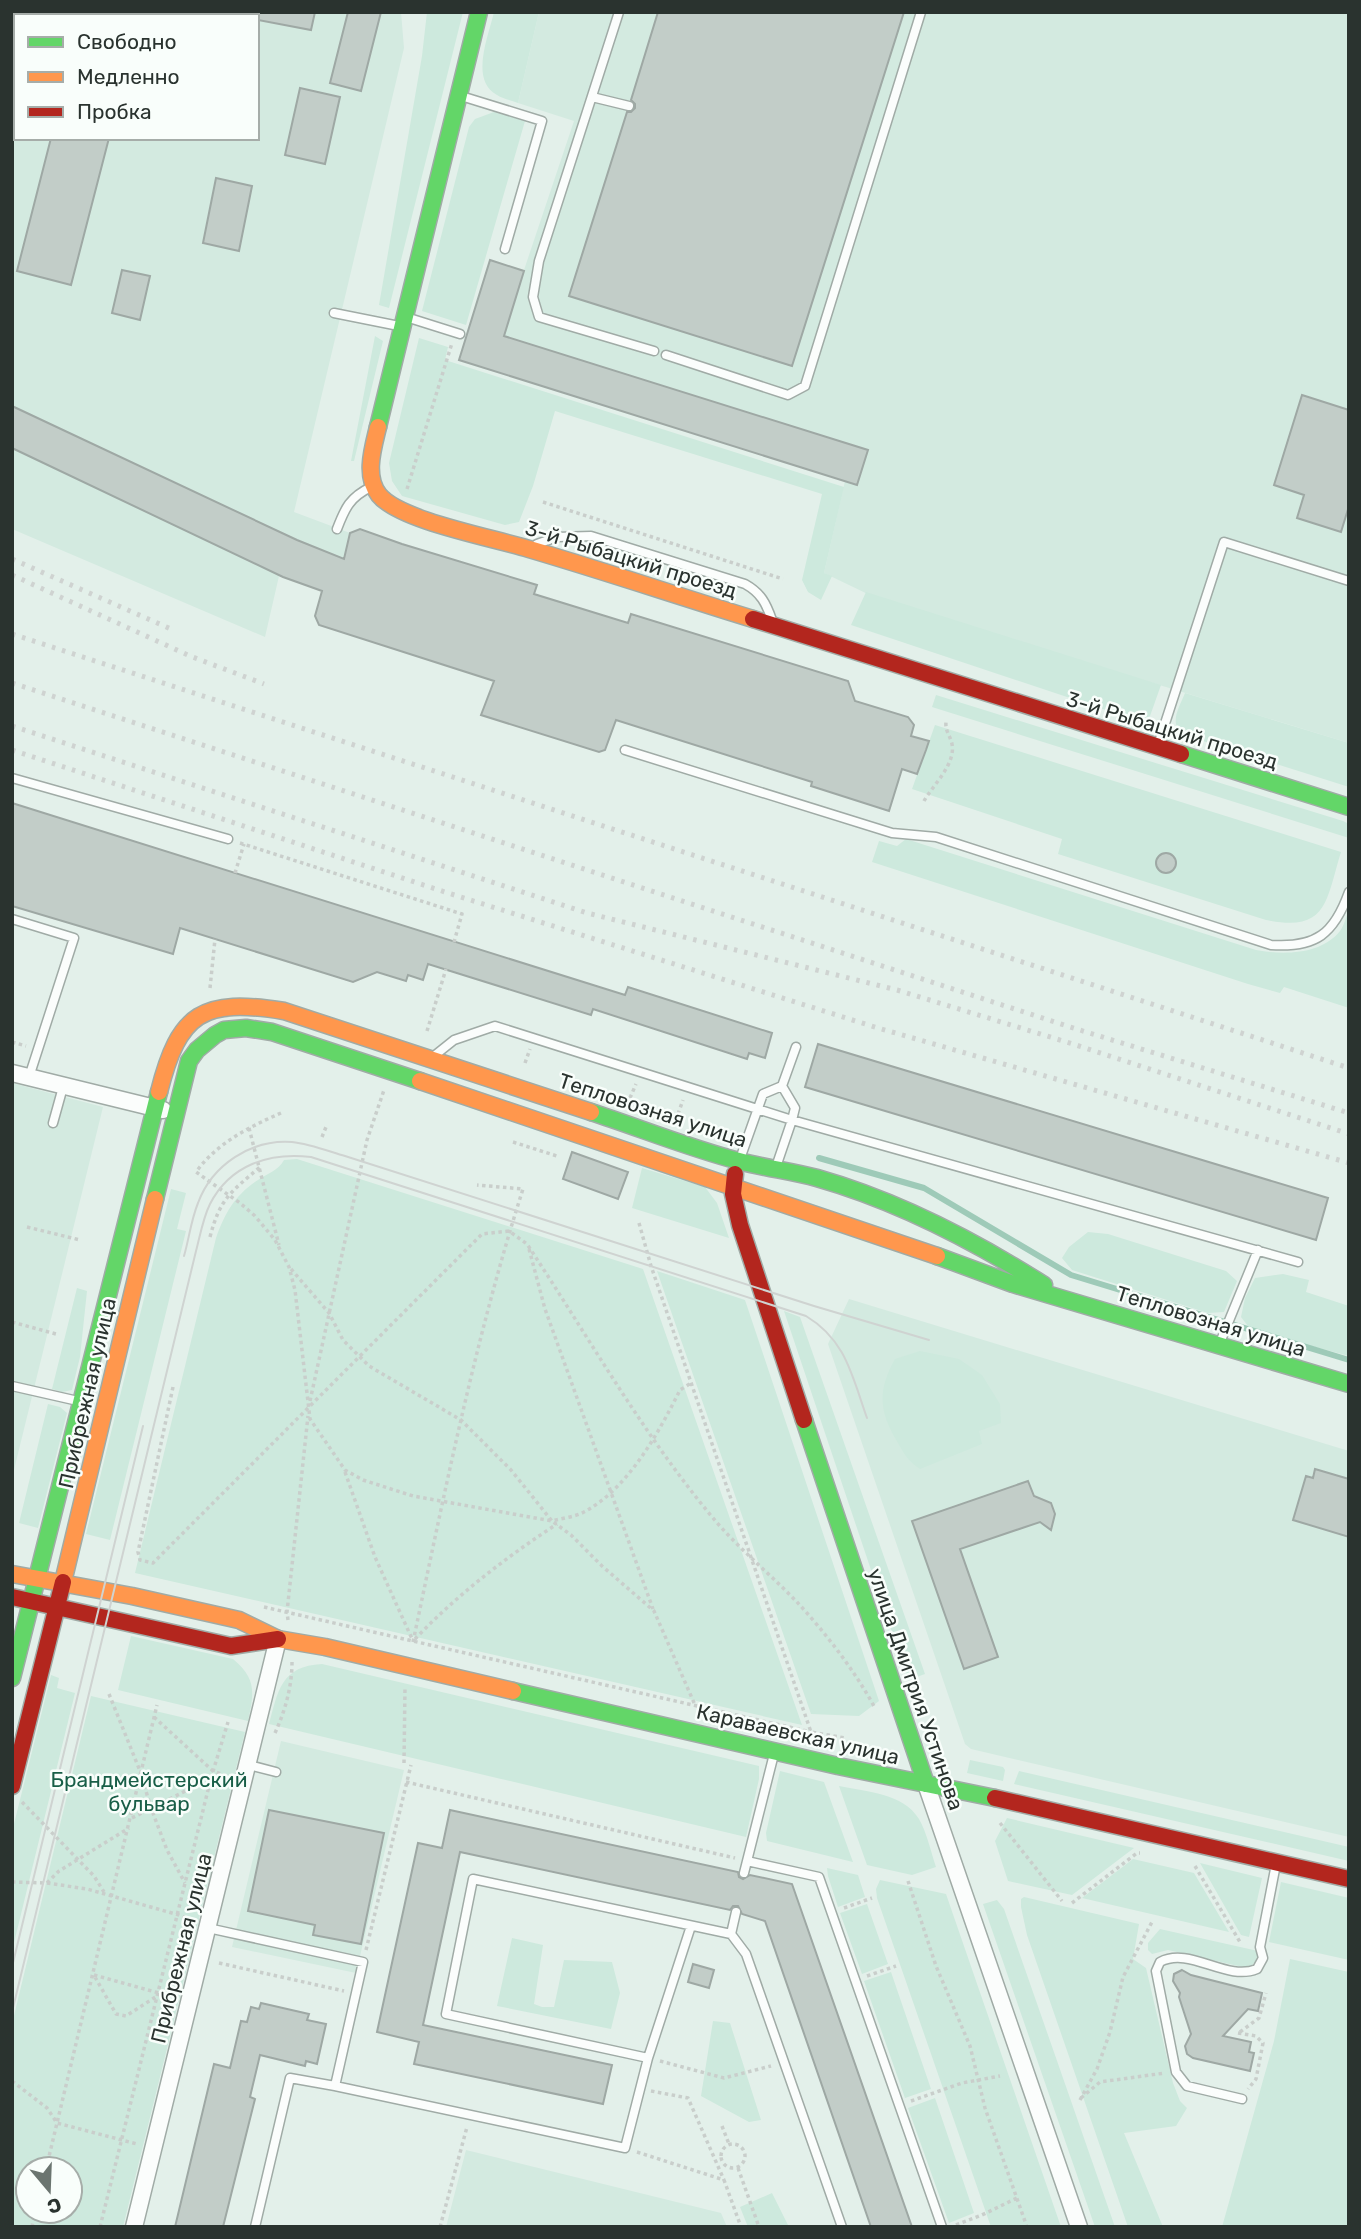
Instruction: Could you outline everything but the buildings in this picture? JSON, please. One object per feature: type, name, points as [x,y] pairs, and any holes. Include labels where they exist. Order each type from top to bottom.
[{"type":"street","points":[[374,486],[371,471],[373,449],[479,12]]},
{"type":"street","name":"3-й Рыбацкий проезд","points":[[374,486],[389,505],[401,511],[527,548],[1349,807]]},
{"type":"street","name":"Тепловозная улица","points":[[218,1009],[238,1004],[284,1011],[739,1161],[776,1167],[894,1205],[940,1226],[1025,1272],[1061,1297]]},
{"type":"street","name":"Прибрежная улица","points":[[12,1678],[173,1043],[185,1027],[218,1009]]},
{"type":"street","name":"Тепловозная улица","points":[[229,1029],[251,1027],[272,1032],[732,1185],[1013,1284],[1349,1384]]},
{"type":"street","name":"Прибрежная улица","points":[[12,1786],[58,1607],[103,1407],[189,1061],[205,1040],[229,1029]]},
{"type":"street","points":[[12,1073],[176,1114]]},
{"type":"street","name":"улица Дмитрия Устинова","points":[[739,1161],[732,1185],[749,1255],[926,1784],[1079,2227]]},
{"type":"street","name":"Караваевская улица","points":[[12,1574],[132,1596],[239,1620],[278,1639],[325,1647],[774,1751],[1349,1879]]},
{"type":"street","name":"Караваевская улица","points":[[12,1597],[231,1646],[278,1639]]},
{"type":"street","name":"Прибрежная улица","points":[[134,2227],[278,1639]]},
{"type":"lane","points":[[619,12],[539,261],[533,297],[539,317],[654,351]]},
{"type":"lane","points":[[666,355],[788,395],[805,386],[921,12]]},
{"type":"lane","points":[[459,96],[542,121],[505,249]]},
{"type":"lane","points":[[592,97],[629,106]]},
{"type":"lane","points":[[334,313],[403,322],[457,333]]},
{"type":"lane","points":[[337,529],[349,502],[359,493],[374,486]]},
{"type":"lane","points":[[527,548],[557,537],[591,536],[745,584],[758,591],[774,626]]},
{"type":"lane","points":[[1157,747],[1224,542],[1349,581]]},
{"type":"lane","points":[[625,750],[892,833],[936,837],[1271,945],[1293,947],[1314,940],[1330,929],[1342,911],[1349,892]]},
{"type":"lane","points":[[12,778],[228,839]]},
{"type":"lane","points":[[12,919],[74,937],[29,1078]]},
{"type":"lane","points":[[429,1060],[454,1040],[495,1026],[792,1120],[1298,1262]]},
{"type":"lane","points":[[739,1161],[763,1094],[782,1086],[796,1047]]},
{"type":"lane","points":[[776,1167],[795,1108],[782,1086]]},
{"type":"lane","points":[[53,1124],[63,1087]]},
{"type":"lane","points":[[1219,1346],[1258,1250]]},
{"type":"lane","points":[[12,1386],[103,1407]]},
{"type":"lane","points":[[744,1873],[774,1751]]},
{"type":"lane","points":[[248,1765],[276,1772]]},
{"type":"lane","points":[[747,1861],[818,1877],[942,2227]]},
{"type":"lane","points":[[1241,2099],[1187,2086],[1176,2072],[1156,1970],[1160,1962],[1176,1957],[1243,1973],[1257,1969],[1263,1958],[1260,1947],[1277,1863]]},
{"type":"lane","points":[[648,2058],[446,2014],[473,1879],[731,1934],[746,1954],[842,2227]]},
{"type":"lane","points":[[731,1934],[736,1912]]},
{"type":"lane","points":[[255,2227],[290,2078],[625,2148],[648,2058],[691,1926]]},
{"type":"lane","points":[[208,1928],[363,1962],[335,2086]]},
{"type":"path","points":[[407,491],[457,333]]},
{"type":"path","points":[[543,502],[783,579]]},
{"type":"path","points":[[924,801],[942,778],[951,753],[952,745],[945,729],[946,722]]},
{"type":"path","points":[[228,839],[462,914],[454,942]]},
{"type":"path","points":[[235,873],[244,844]]},
{"type":"path","points":[[210,988],[215,939]]},
{"type":"path","points":[[427,1031],[446,970]]},
{"type":"path","points":[[287,1612],[309,1405],[367,1140],[384,1090]]},
{"type":"path","points":[[281,1113],[249,1128],[215,1150],[196,1172],[254,1216],[275,1240],[289,1267],[329,1312],[343,1340],[385,1377],[418,1393],[461,1420],[511,1470],[555,1523],[654,1611]]},
{"type":"path","points":[[322,1137],[326,1127]]},
{"type":"path","points":[[249,1128],[280,1251]]},
{"type":"path","points":[[513,1142],[557,1156]]},
{"type":"path","points":[[210,1237],[216,1214],[228,1195],[260,1167]]},
{"type":"path","points":[[413,1641],[461,1420],[509,1231],[523,1189],[477,1185]]},
{"type":"path","points":[[639,1223],[650,1266],[811,1732]]},
{"type":"path","points":[[27,1227],[80,1240]]},
{"type":"path","points":[[173,1387],[138,1552],[140,1560],[153,1563],[482,1234],[509,1231],[527,1244],[653,1440],[714,1519],[798,1603],[875,1708]]},
{"type":"path","points":[[527,1244],[545,1309],[654,1611],[695,1705]]},
{"type":"path","points":[[289,1267],[295,1290],[310,1419],[345,1471],[375,1557],[413,1641]]},
{"type":"path","points":[[12,1322],[57,1334]]},
{"type":"path","points":[[413,1641],[461,1594],[507,1558],[555,1523],[583,1512],[611,1491],[644,1455],[680,1390],[691,1383]]},
{"type":"path","points":[[345,1471],[382,1487],[443,1502],[555,1523]]},
{"type":"path","points":[[262,1607],[845,1738]]},
{"type":"path","points":[[404,1763],[405,1685]]},
{"type":"path","points":[[109,1693],[167,1850],[186,1884]]},
{"type":"path","points":[[49,2155],[157,1705]]},
{"type":"path","points":[[154,1717],[213,1771],[244,1783]]},
{"type":"path","points":[[100,2227],[211,1778],[228,1722]]},
{"type":"path","points":[[363,1962],[411,1765]]},
{"type":"path","points":[[131,1818],[211,1778]]},
{"type":"path","points":[[406,1782],[747,1861]]},
{"type":"path","points":[[21,1801],[94,1876],[105,1893]]},
{"type":"path","points":[[1000,1822],[1062,1901]]},
{"type":"path","points":[[47,1883],[59,1871],[129,1828]]},
{"type":"path","points":[[1072,1903],[1137,1853],[1149,1856]]},
{"type":"path","points":[[1184,1863],[1196,1866],[1240,1942]]},
{"type":"path","points":[[908,1881],[936,1966],[970,2046],[978,2080],[1027,2227]]},
{"type":"path","points":[[12,1882],[64,1884],[105,1893],[179,1915],[208,1928]]},
{"type":"path","points":[[831,1913],[872,1898]]},
{"type":"path","points":[[1152,1922],[1123,1977],[1110,2032],[1097,2069],[1080,2100],[1100,2082],[1176,2072]]},
{"type":"path","points":[[219,1963],[356,1993]]},
{"type":"path","points":[[855,1980],[896,1966]]},
{"type":"path","points":[[94,1975],[158,1994]]},
{"type":"path","points":[[94,1975],[116,2014],[126,2017],[158,1994]]},
{"type":"path","points":[[1241,2099],[1256,2079],[1262,2043],[1256,2036],[1238,2033],[1259,2018],[1266,1993]]},
{"type":"path","points":[[648,2058],[724,2078],[783,2063]]},
{"type":"path","points":[[899,2105],[962,2082],[1000,2076]]},
{"type":"path","points":[[12,2081],[47,2108],[57,2123],[153,2148]]},
{"type":"path","points":[[640,2089],[688,2098],[724,2180],[741,2227]]},
{"type":"path","points":[[440,2227],[470,2115]]},
{"type":"path","points":[[722,2126],[729,2144]]},
{"type":"path","points":[[721,2160],[722,2150],[729,2144],[739,2144],[745,2152],[745,2161],[738,2168]]},
{"type":"path","points":[[625,2148],[724,2180]]},
{"type":"path","points":[[716,2162],[721,2160]]},
{"type":"path","points":[[721,2160],[728,2167],[738,2168]]},
{"type":"path","points":[[738,2168],[759,2227]]},
{"type":"path","points":[[950,2227],[1017,2198]]},
{"type":"shaded area","points":[[12,12],[401,12],[404,48],[294,512],[350,533],[346,551],[356,556],[317,589],[279,576],[265,637],[12,529]]},
{"type":"shaded area","points":[[539,12],[1349,12],[1349,743],[876,598],[824,573],[845,481],[459,360],[490,260],[524,270],[574,121],[518,103]]},
{"type":"shaded area","points":[[12,1083],[103,1107],[12,1478]]},
{"type":"shaded area","points":[[849,1299],[1349,1451],[1349,1837],[971,1749],[965,1744],[828,1344]]},
{"type":"shaded area","points":[[281,1741],[404,1770],[356,1973],[232,1947]]},
{"type":"shaded area","points":[[466,2150],[721,2213],[727,2227],[446,2227]]},
{"type":"green space","points":[[427,12],[463,12],[389,308],[379,305],[422,56]]},
{"type":"green space","points":[[494,12],[539,12],[518,103],[497,95],[484,79],[483,56]]},
{"type":"green space","points":[[494,112],[525,121],[466,325],[422,311],[469,127],[475,119]]},
{"type":"green space","points":[[375,336],[383,341],[354,461],[351,461]]},
{"type":"green space","points":[[419,338],[448,347],[445,360],[844,487],[824,573],[832,576],[821,600],[808,592],[802,580],[822,494],[555,411],[533,486],[519,522],[505,525],[402,496],[392,481],[389,463]]},
{"type":"green space","points":[[866,592],[1161,685],[1150,716],[1139,721],[851,625]]},
{"type":"green space","points":[[1185,693],[1349,743],[1349,787],[1184,735],[1179,731],[1176,721]]},
{"type":"green space","points":[[936,695],[1343,821],[1349,824],[1349,838],[932,707]]},
{"type":"green space","points":[[935,725],[1341,852],[1327,898],[1313,917],[1302,922],[1266,920],[1058,854],[1062,839],[912,789]]},
{"type":"green space","points":[[906,839],[1256,950],[1289,953],[1323,945],[1340,931],[1349,910],[1349,1008],[1284,987],[1280,993],[1248,984],[872,862],[879,841],[897,846]]},
{"type":"green space","points":[[297,1159],[643,1269],[802,1725],[135,1573],[219,1229],[232,1205],[243,1192],[276,1169],[284,1160]]},
{"type":"green space","points":[[642,1168],[705,1187],[717,1203],[729,1238],[632,1208]]},
{"type":"green space","points":[[171,1189],[186,1193],[177,1229],[186,1231],[110,1540],[86,1534]]},
{"type":"green space","points":[[1088,1232],[1108,1234],[1226,1271],[1237,1281],[1224,1312],[1208,1313],[1072,1270],[1062,1258],[1069,1247]]},
{"type":"green space","points":[[657,1271],[745,1300],[879,1701],[859,1716],[811,1714]]},
{"type":"green space","points":[[1283,1274],[1309,1280],[1306,1292],[1349,1306],[1349,1356],[1251,1330],[1241,1317],[1245,1298],[1255,1278]]},
{"type":"green space","points":[[77,1288],[87,1291],[80,1357],[72,1390],[62,1392],[52,1389]]},
{"type":"green space","points":[[784,1311],[800,1317],[925,1674],[908,1680]]},
{"type":"green space","points":[[920,1351],[959,1359],[982,1375],[1000,1404],[1001,1423],[979,1431],[982,1444],[920,1469],[902,1451],[892,1432],[884,1411],[883,1391],[895,1359]]},
{"type":"green space","points":[[48,1404],[60,1407],[67,1413],[38,1528],[19,1523]]},
{"type":"green space","points":[[131,1636],[233,1659],[246,1673],[252,1687],[248,1721],[118,1690]]},
{"type":"green space","points":[[322,1664],[759,1766],[759,1779],[746,1837],[269,1724],[279,1691],[290,1675],[308,1666]]},
{"type":"green space","points":[[51,1675],[59,1678],[57,1688],[75,1693],[12,1951],[12,1832]]},
{"type":"green space","name":"Брандмейстерский бульвар","points":[[91,1696],[245,1732],[123,2227],[12,2227],[12,2024]]},
{"type":"green space","points":[[970,1760],[1003,1767],[1003,1781],[967,1773]]},
{"type":"green space","points":[[780,1771],[824,1782],[853,1862],[767,1841],[766,1833]]},
{"type":"green space","points":[[1019,1771],[1349,1847],[1349,1861],[1014,1784]]},
{"type":"green space","points":[[839,1786],[884,1795],[912,1810],[924,1830],[936,1867],[912,1875],[867,1865]]},
{"type":"green space","points":[[1007,1818],[1134,1848],[1072,1895],[1008,1881],[995,1841]]},
{"type":"green space","points":[[1133,1859],[1194,1873],[1229,1932],[1082,1898]]},
{"type":"green space","points":[[1200,1863],[1262,1878],[1249,1937],[1241,1935]]},
{"type":"green space","points":[[827,1868],[858,1875],[865,1897],[838,1907]]},
{"type":"green space","points":[[880,1880],[946,1894],[1061,2227],[991,2227],[877,1898],[876,1889]]},
{"type":"green space","points":[[1281,1882],[1349,1898],[1349,1960],[1269,1942]]},
{"type":"green space","points":[[1024,1897],[1139,1924],[1133,1959],[1146,1968],[1173,2083],[1180,2101],[1187,2108],[1176,2126],[1124,2133],[1163,2227],[1128,2227],[1027,1935],[1021,1907],[1021,1899]]},
{"type":"green space","points":[[997,1900],[1004,1909],[1115,2227],[1095,2227],[983,1904]]},
{"type":"green space","points":[[867,1904],[888,1964],[862,1974],[840,1913]]},
{"type":"green space","points":[[1160,1929],[1258,1951],[1257,1957],[1247,1968],[1168,1950],[1152,1954],[1148,1950],[1148,1943]]},
{"type":"green space","points":[[512,1938],[543,1945],[534,2004],[542,2007],[554,2007],[564,1960],[612,1962],[620,1993],[611,2029],[497,2006]]},
{"type":"green space","points":[[1290,1959],[1349,1972],[1349,2227],[1222,2227],[1274,2041]]},
{"type":"green space","points":[[891,1972],[931,2089],[905,2098],[864,1981]]},
{"type":"green space","points":[[713,2021],[730,2023],[761,2120],[749,2122],[701,2096]]},
{"type":"green space","points":[[935,2098],[974,2213],[949,2223],[908,2108]]},
{"type":"green space","points":[[772,2193],[789,2227],[748,2227],[740,2207]]},
{"type":"waterway","points":[[819,1158],[924,1188],[1071,1275],[1349,1360]]},
{"type":"tram line","points":[[184,1256],[204,1189],[223,1166],[235,1157],[262,1145],[292,1142],[326,1150],[814,1306],[929,1340]]},
{"type":"tram line","points":[[12,2012],[202,1227],[210,1204],[228,1179],[266,1159],[311,1157],[806,1316],[830,1336],[839,1348],[852,1374],[867,1418]]},
{"type":"tram line","points":[[12,1967],[143,1426]]},
{"type":"railway","points":[[12,559],[171,629]]},
{"type":"railway","points":[[12,575],[190,656],[264,684]]},
{"type":"railway","points":[[12,634],[1349,1068]]},
{"type":"railway","points":[[12,683],[1070,1027],[1349,1113]]},
{"type":"railway","points":[[12,726],[587,913],[897,990],[1349,1134]]},
{"type":"railway","points":[[12,750],[448,893],[878,1028],[1349,1163]]},
{"type":"traffic: fast","points":[[378,427],[479,12]]},
{"type":"traffic: fast","points":[[1181,754],[1349,807]]},
{"type":"traffic: fast","points":[[155,1199],[189,1061],[197,1050],[224,1030],[246,1028],[272,1032],[420,1081]]},
{"type":"traffic: fast","points":[[12,1678],[159,1092]]},
{"type":"traffic: fast","points":[[591,1112],[720,1156],[817,1178],[877,1198],[962,1237],[1044,1285]]},
{"type":"traffic: fast","points":[[937,1256],[1013,1284],[1349,1384]]},
{"type":"traffic: fast","points":[[804,1420],[926,1784]]},
{"type":"traffic: fast","points":[[513,1691],[838,1766],[995,1798]]},
{"type":"traffic: slow","points":[[378,427],[371,462],[374,487],[390,504],[406,513],[753,619]]},
{"type":"traffic: slow","points":[[159,1092],[167,1065],[186,1028],[199,1017],[214,1010],[256,1007],[284,1011],[591,1112]]},
{"type":"traffic: slow","points":[[420,1081],[937,1256]]},
{"type":"traffic: slow","points":[[63,1582],[155,1199]]},
{"type":"traffic: slow","points":[[12,1574],[132,1596],[239,1620],[278,1639],[325,1647],[513,1691]]},
{"type":"traffic: jam","points":[[753,619],[1181,754]]},
{"type":"traffic: jam","points":[[735,1174],[733,1194],[740,1225],[804,1420]]},
{"type":"traffic: jam","points":[[12,1786],[63,1582]]},
{"type":"traffic: jam","points":[[12,1597],[231,1646],[278,1639]]},
{"type":"traffic: jam","points":[[995,1798],[1349,1879]]}]
